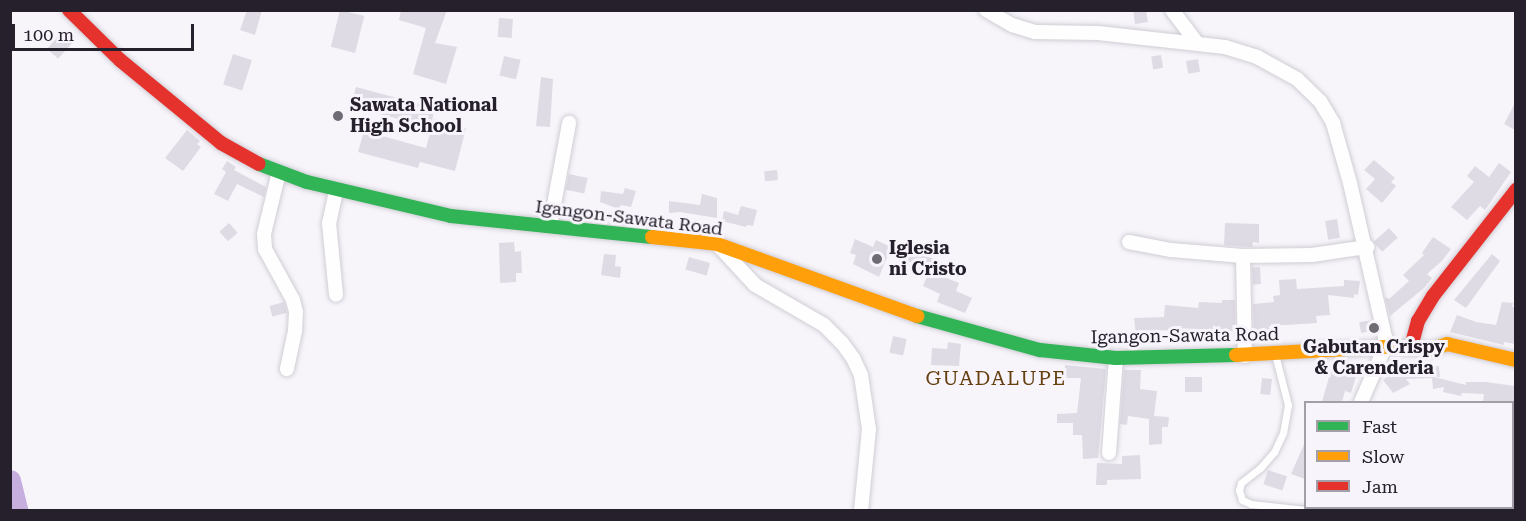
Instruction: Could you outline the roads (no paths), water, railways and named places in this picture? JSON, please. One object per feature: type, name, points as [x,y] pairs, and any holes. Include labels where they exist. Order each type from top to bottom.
[{"type":"main road","name":"Igangon-Sawata Road","points":[[69,10],[120,60],[192,123],[250,161],[336,190],[451,216],[717,244],[973,334],[1040,350],[1116,358],[1245,356],[1385,347],[1432,349]]},
{"type":"main road","points":[[1411,347],[1418,321],[1429,302],[1515,190]]},
{"type":"main road","points":[[1432,349],[1447,345],[1515,360]]},
{"type":"main road","points":[[1432,349],[1445,357],[1515,373]]},
{"type":"street","points":[[986,10],[1012,25],[1035,32],[1098,33],[1225,47],[1257,57],[1298,79],[1320,101],[1333,123],[1367,247],[1385,347],[1360,401]]},
{"type":"street","points":[[1172,10],[1197,43]]},
{"type":"street","points":[[550,226],[569,123]]},
{"type":"street","points":[[279,172],[264,234],[265,249],[294,300],[296,312],[293,348],[287,369]]},
{"type":"street","points":[[336,190],[329,223],[336,294]]},
{"type":"street","points":[[1129,242],[1171,250],[1244,256],[1312,255],[1367,247]]},
{"type":"street","points":[[717,244],[755,285],[824,325],[843,343],[853,358],[861,375],[869,429],[861,510]]},
{"type":"street","points":[[1244,256],[1245,356]]},
{"type":"street","points":[[1109,453],[1116,358]]},
{"type":"lane","points":[[1275,354],[1288,405],[1283,433],[1274,452],[1260,468],[1241,483],[1239,490],[1242,500],[1251,504],[1306,510]]},
{"type":"waterway","points":[[10,481],[17,510]]},
{"type":"place","name":"Sawata National High School","points":[[338,116]]},
{"type":"place","name":"Iglesia ni Cristo","points":[[877,259]]},
{"type":"place","name":"Gabutan Crispy & Carenderia","points":[[1374,328]]},
{"type":"district","name":"GUADALUPE","points":[[996,378]]}]
